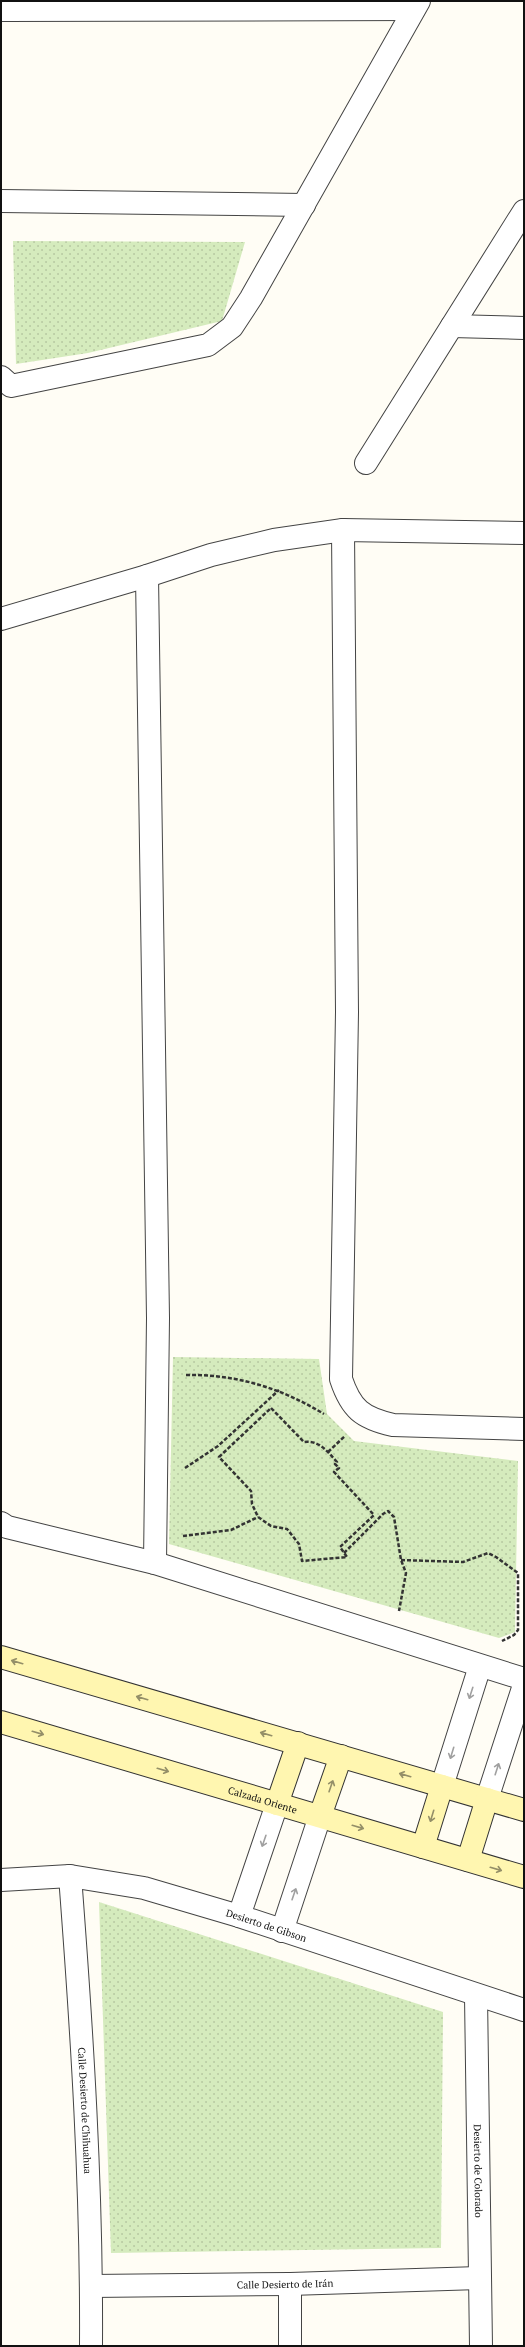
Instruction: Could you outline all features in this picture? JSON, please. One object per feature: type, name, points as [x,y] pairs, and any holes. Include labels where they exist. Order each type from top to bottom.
[{"type":"street","points":[[1,10],[417,5]]},
{"type":"street","points":[[1,377],[11,386],[208,345],[232,327],[251,298],[417,5]]},
{"type":"street","points":[[1,201],[304,205]]},
{"type":"street","points":[[366,463],[524,211]]},
{"type":"street","points":[[452,326],[524,328]]},
{"type":"street","points":[[1,619],[147,576],[211,554],[274,540],[343,530],[524,533]]},
{"type":"street","points":[[343,530],[347,1012],[341,1379],[347,1397],[359,1412],[374,1421],[393,1425],[524,1430]]},
{"type":"street","points":[[147,576],[158,1318],[155,1563]]},
{"type":"street","points":[[1,1523],[7,1527],[155,1563],[524,1679]]},
{"type":"street","points":[[1,1657],[524,1810]]},
{"type":"street","points":[[423,1847],[480,1666]]},
{"type":"street","points":[[468,1860],[524,1684]]},
{"type":"street","name":"Calzada Oriente","points":[[1,1722],[524,1877]]},
{"type":"street","points":[[239,1916],[298,1743]]},
{"type":"street","points":[[282,1931],[341,1756]]},
{"type":"street","name":"Desierto de Gibson","points":[[1,1880],[70,1876],[144,1888],[239,1916],[476,1996],[524,2010]]},
{"type":"street","name":"Calle Desierto de Chihuahua","points":[[70,1876],[84,2056],[92,2286],[91,2346]]},
{"type":"street","name":"Desierto de Colorado","points":[[476,1996],[481,2346]]},
{"type":"street","name":"Calle Desierto de Irán","points":[[92,2286],[290,2284],[479,2278]]},
{"type":"street","points":[[290,2284],[290,2346]]},
{"type":"path","points":[[182,1375],[228,1377],[279,1390],[323,1413],[329,1419]]},
{"type":"path","points":[[180,1471],[218,1446],[279,1390]]},
{"type":"path","points":[[271,1408],[304,1442],[318,1443],[328,1452],[337,1462],[335,1464],[339,1468],[334,1472],[374,1515],[340,1547],[347,1557],[302,1561],[299,1544],[287,1529],[271,1526],[258,1516],[252,1504],[251,1491],[219,1457],[271,1408]]},
{"type":"path","points":[[328,1452],[345,1436],[340,1430]]},
{"type":"path","points":[[344,1553],[388,1511],[394,1517],[401,1560],[406,1573],[398,1614]]},
{"type":"path","points":[[155,1540],[231,1530],[258,1516]]},
{"type":"path","points":[[401,1560],[463,1562],[488,1553],[518,1573],[518,1630],[509,1638],[499,1641]]},
{"type":"green space","points":[[13,241],[245,242],[222,321],[88,353],[16,364]]},
{"type":"green space","points":[[173,1357],[319,1359],[327,1414],[354,1441],[518,1461],[515,1632],[499,1638],[169,1544]]},
{"type":"green space","points":[[99,1902],[443,2012],[441,2248],[111,2253]]}]
